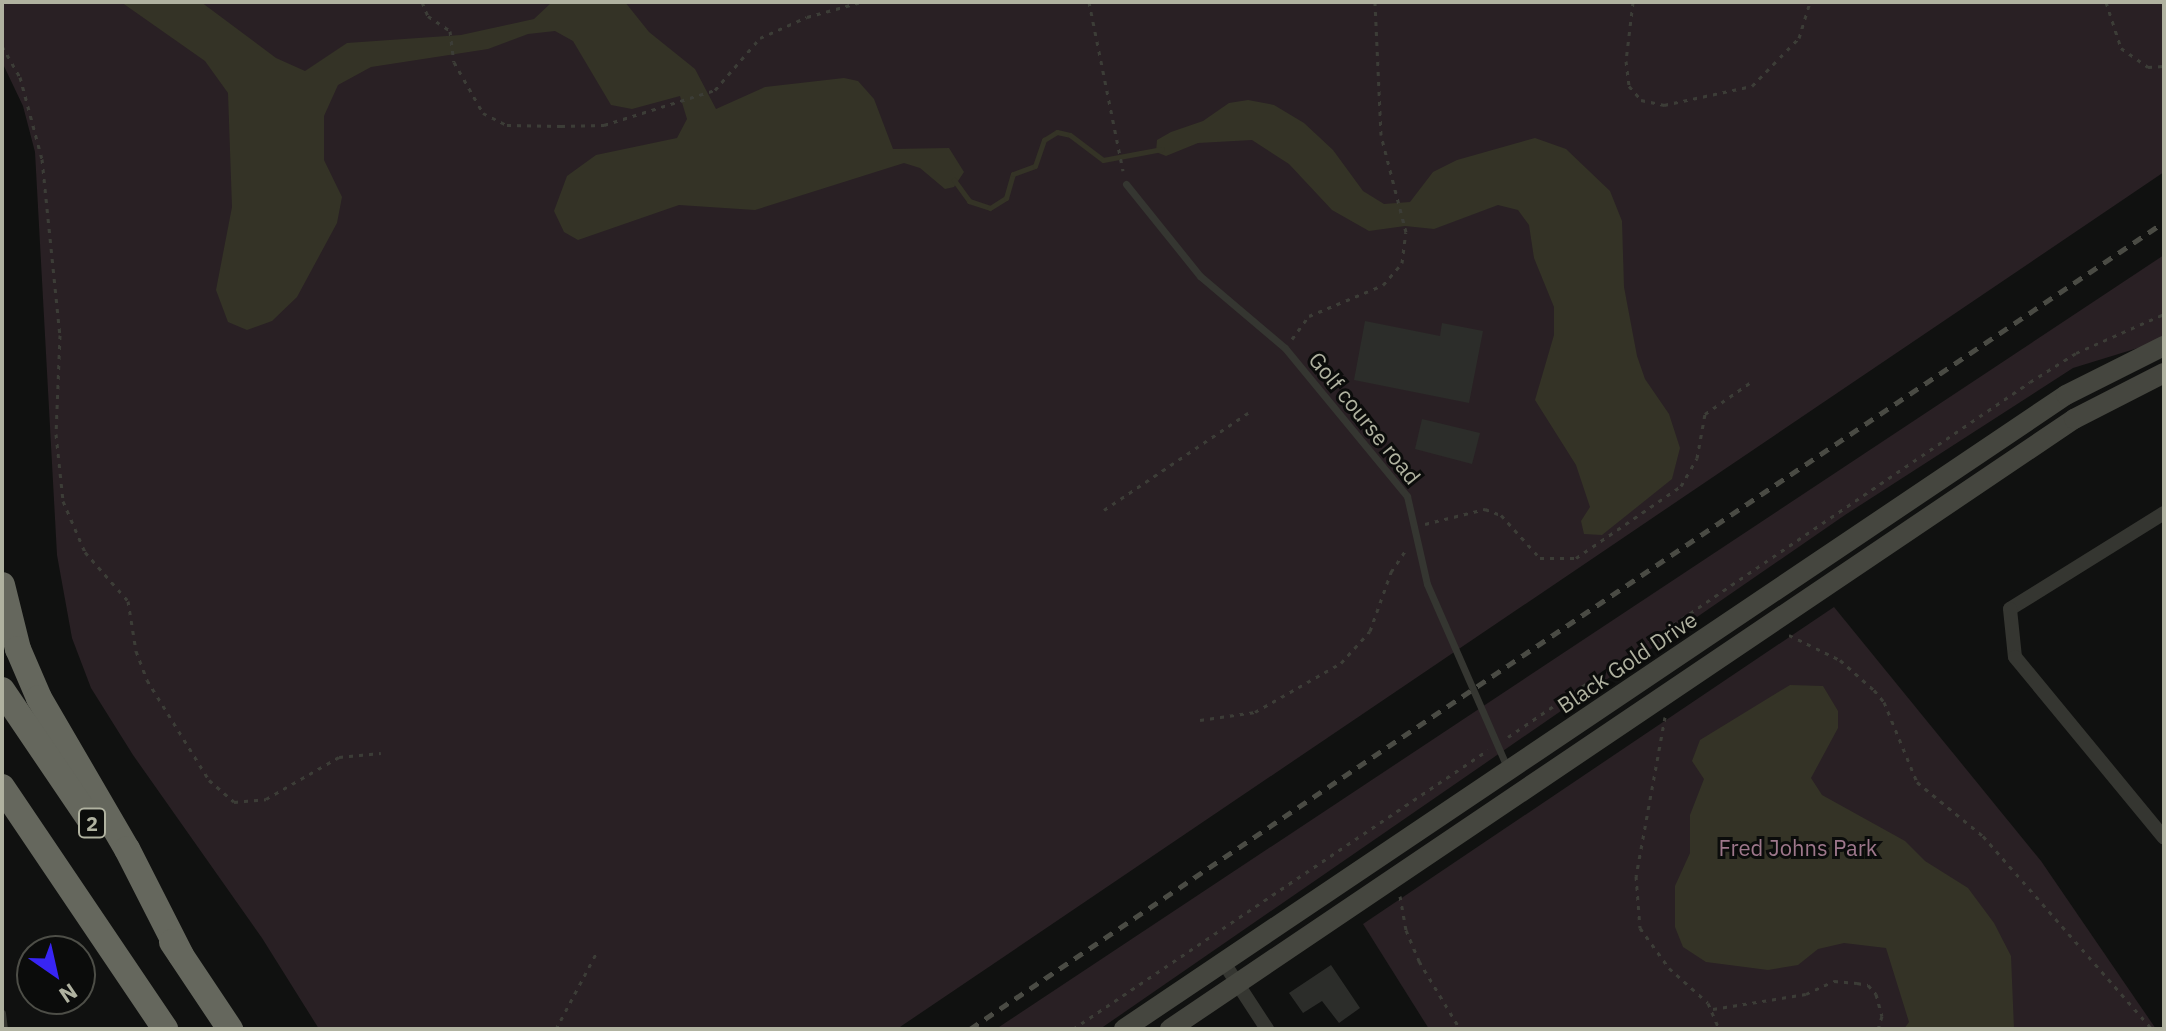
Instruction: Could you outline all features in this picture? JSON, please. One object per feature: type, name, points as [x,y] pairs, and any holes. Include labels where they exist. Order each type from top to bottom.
[{"type":"highway","points":[[2,585],[18,649],[39,698],[127,849],[181,955]]},
{"type":"highway","name":"2","points":[[2,690],[230,1029]]},
{"type":"highway","points":[[2,787],[165,1029]]},
{"type":"main road","name":"Black Gold Drive","points":[[1124,1029],[2066,395],[2164,346]]},
{"type":"main road","points":[[1170,1029],[2074,419],[2164,373]]},
{"type":"street","points":[[2164,513],[2010,609],[2015,657],[2164,838]]},
{"type":"street","points":[[1224,963],[1267,1029]]},
{"type":"lane","name":"Golf course road","points":[[1126,184],[1200,276],[1285,348],[1398,483],[1417,525],[1427,584],[1509,771]]},
{"type":"lane","points":[[2,1013],[4,1029]]},
{"type":"path","points":[[422,2],[428,16],[450,31],[453,55],[465,89],[483,113],[507,125],[604,125],[681,103],[704,94],[725,80],[760,38],[807,17],[861,2]]},
{"type":"path","points":[[1089,2],[1124,171]]},
{"type":"path","points":[[1285,348],[1309,316],[1383,285],[1402,263],[1406,232],[1381,135],[1375,2]]},
{"type":"path","points":[[1633,2],[1626,61],[1629,86],[1641,100],[1664,105],[1752,86],[1799,38],[1810,2]]},
{"type":"path","points":[[2106,2],[2121,48],[2148,67],[2164,66]]},
{"type":"path","points":[[2,46],[20,77],[42,159],[60,335],[56,434],[63,501],[85,552],[128,601],[136,651],[147,680],[217,790],[234,802],[266,799],[339,757],[381,753]]},
{"type":"path","points":[[1073,1029],[2030,382],[2076,353],[2164,314]]},
{"type":"path","points":[[1421,534],[1417,525],[1485,509],[1501,515],[1540,558],[1576,558],[1681,486],[1697,458],[1705,414],[1751,382]]},
{"type":"path","points":[[1104,510],[1248,413]]},
{"type":"path","points":[[1200,720],[1255,712],[1341,663],[1370,631],[1391,572],[1413,542]]},
{"type":"path","points":[[1786,633],[1840,660],[1874,690],[1884,702],[1917,782],[1983,836],[2152,1029]]},
{"type":"path","points":[[1666,714],[1636,876],[1640,928],[1657,954],[1711,1009],[1719,1029]]},
{"type":"path","points":[[1400,892],[1406,930],[1419,961],[1460,1029]]},
{"type":"path","points":[[556,1029],[598,950]]},
{"type":"path","points":[[1711,1009],[1806,994],[1834,981],[1857,983],[1868,985],[1876,994],[1882,1016],[1878,1029]]},
{"type":"green space","points":[[2,2],[2164,2],[2164,172],[897,1029],[319,1029],[262,938],[133,755],[91,688],[72,638],[57,555],[35,152],[23,106],[2,62]]},
{"type":"green space","points":[[2164,255],[2164,340],[2073,368],[1845,515],[1100,1029],[996,1029]]},
{"type":"green space","name":"Fred Johns Park","points":[[1834,607],[2041,861],[2156,1029],[1429,1029],[1363,924]]},
{"type":"shaded area","points":[[121,2],[201,2],[276,58],[305,71],[347,43],[461,35],[534,19],[552,2],[625,2],[649,32],[695,69],[716,109],[765,87],[844,78],[858,81],[874,99],[893,149],[949,148],[964,172],[954,187],[945,189],[920,168],[904,163],[755,210],[679,205],[578,240],[564,232],[554,211],[567,176],[596,155],[677,138],[687,119],[680,96],[632,109],[611,105],[573,41],[555,31],[528,34],[488,49],[371,67],[338,85],[324,116],[324,160],[342,197],[337,223],[297,297],[272,321],[247,330],[228,322],[216,290],[232,207],[228,93],[205,61]]},
{"type":"shaded area","points":[[1248,100],[1274,105],[1304,123],[1333,150],[1363,191],[1384,204],[1410,202],[1433,172],[1457,160],[1535,138],[1566,149],[1610,191],[1622,221],[1624,287],[1637,356],[1645,379],[1669,414],[1680,448],[1672,479],[1602,535],[1584,534],[1581,521],[1590,507],[1576,465],[1535,400],[1554,335],[1554,307],[1534,258],[1529,225],[1518,210],[1498,205],[1434,229],[1405,226],[1369,231],[1332,210],[1289,164],[1252,140],[1198,143],[1166,156],[1156,152],[1157,140],[1171,132],[1203,121],[1229,103]]},
{"type":"shaded area","points":[[1790,685],[1823,686],[1838,711],[1838,728],[1811,778],[1822,795],[1905,841],[1925,861],[1968,888],[1994,923],[2011,956],[2014,1029],[1904,1029],[1909,1022],[1886,948],[1844,943],[1818,949],[1798,965],[1768,970],[1706,962],[1683,947],[1675,927],[1675,886],[1690,853],[1690,815],[1704,779],[1692,761],[1700,740]]},
{"type":"building","points":[[1365,321],[1440,336],[1442,323],[1483,331],[1469,403],[1354,380]]},
{"type":"building","points":[[1422,419],[1480,433],[1472,464],[1415,449]]},
{"type":"building","points":[[1331,965],[1360,1008],[1339,1023],[1322,1001],[1303,1013],[1289,993]]},
{"type":"waterway","points":[[954,180],[969,201],[990,208],[1006,198],[1013,174],[1035,166],[1044,140],[1057,132],[1070,135],[1103,160],[1162,149]]},
{"type":"railway","points":[[970,1029],[2164,222]]}]
